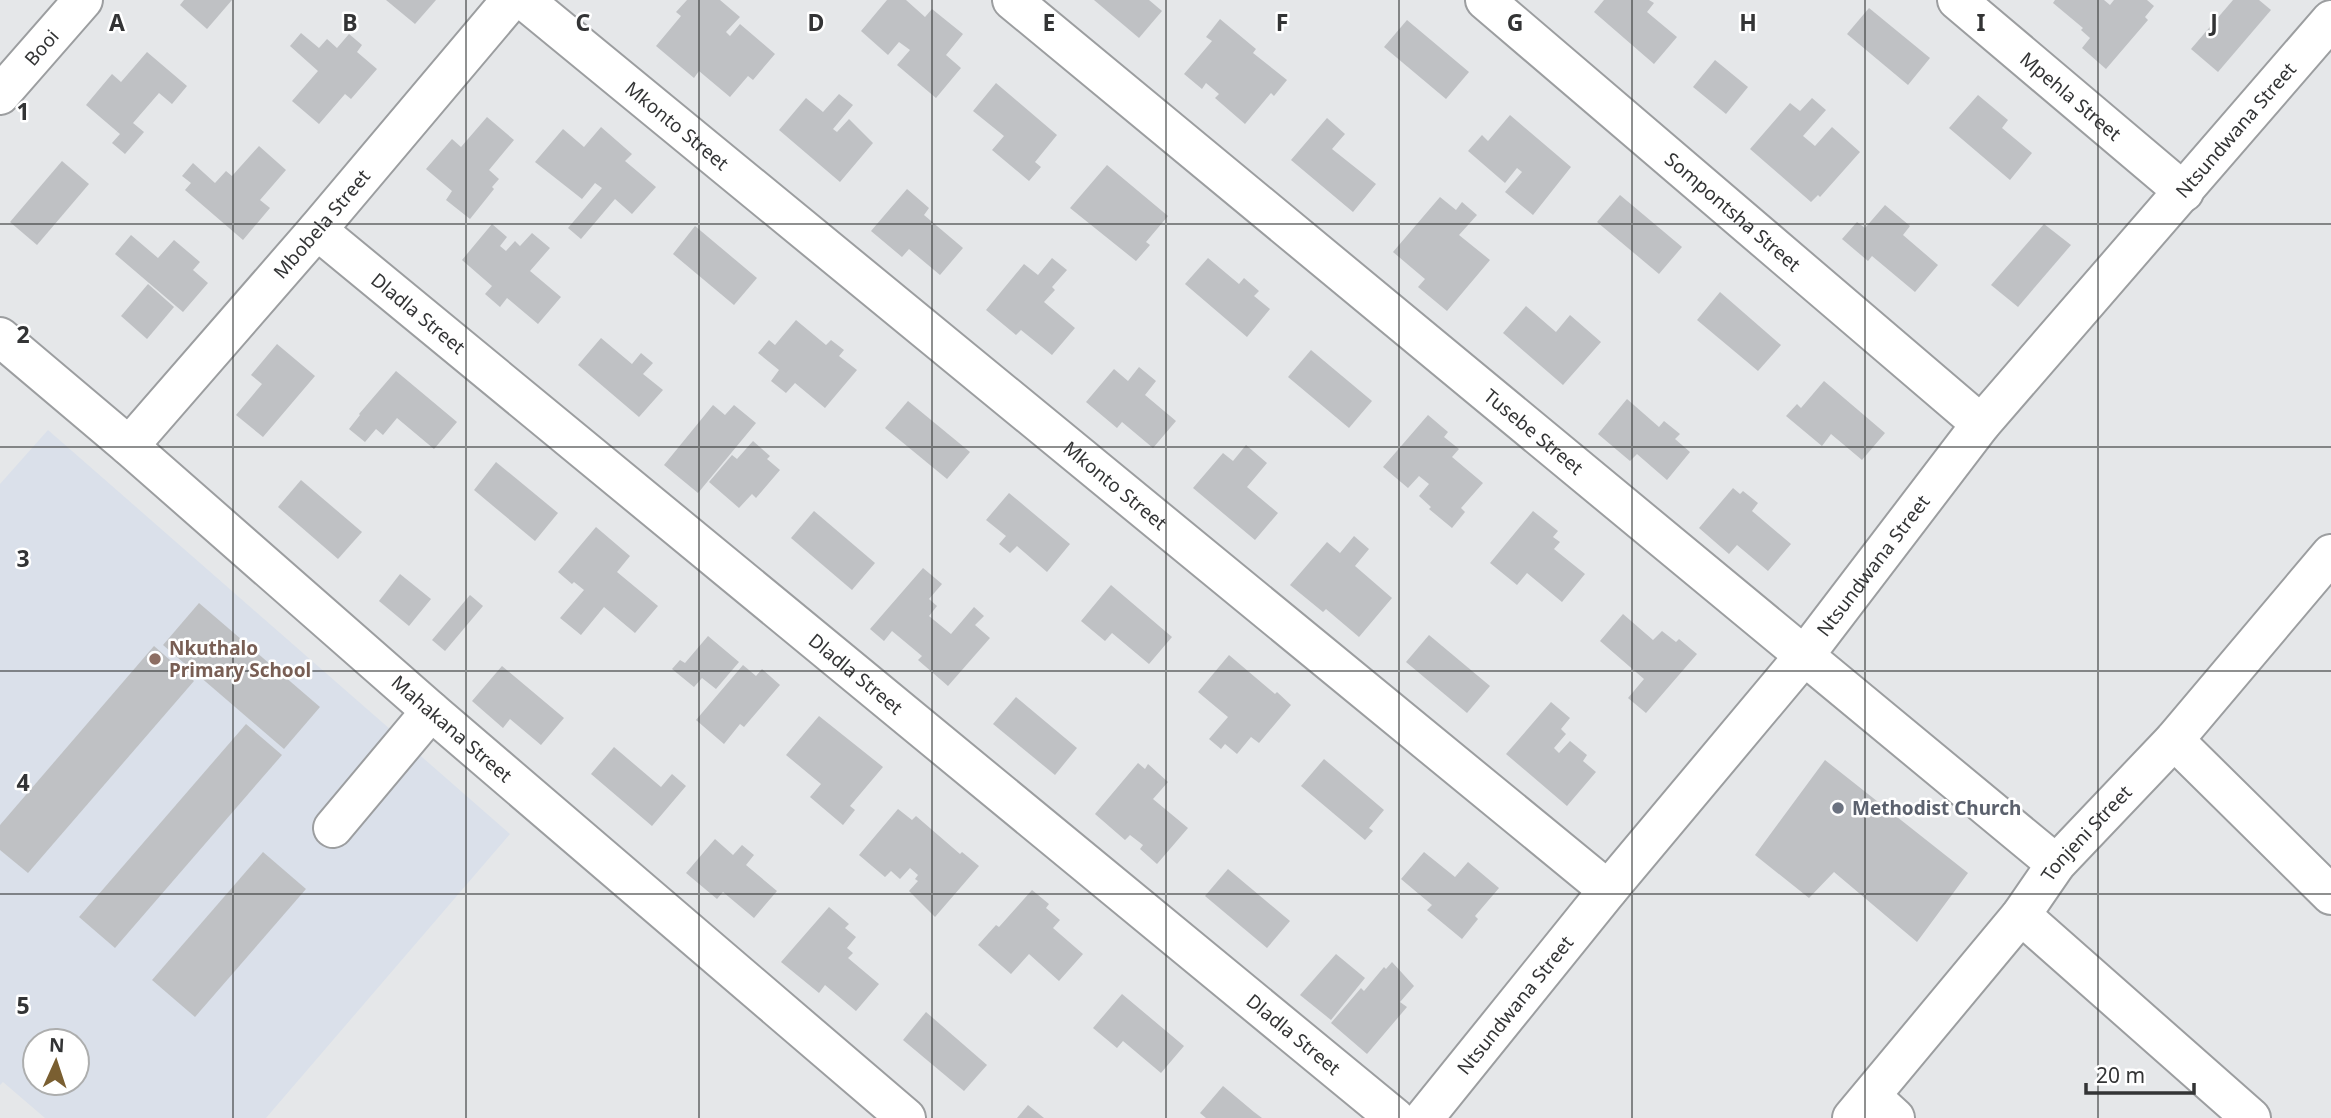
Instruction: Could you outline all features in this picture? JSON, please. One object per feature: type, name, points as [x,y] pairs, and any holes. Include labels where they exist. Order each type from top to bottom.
[{"type":"street","name":"Mbobela Street","points":[[130,446],[511,0]]},
{"type":"street","name":"Mkonto Street","points":[[524,0],[1608,890]]},
{"type":"street","name":"Tusebe Street","points":[[1012,0],[2056,864]]},
{"type":"street","name":"Sompontsha Street","points":[[1485,0],[1981,424]]},
{"type":"street","name":"Mpehla Street","points":[[1957,0],[2184,192]]},
{"type":"street","name":"Booi","points":[[0,95],[65,6]]},
{"type":"street","name":"Ntsundwana Street","points":[[1424,1118],[1608,890],[1804,656],[1981,424],[2331,20]]},
{"type":"street","name":"Dladla Street","points":[[317,230],[1395,1118]]},
{"type":"street","name":"Mahakana Street","points":[[0,337],[130,446],[431,711],[906,1118]]},
{"type":"street","name":"Tonjeni Street","points":[[1873,1111],[2021,915],[2056,864],[2174,740],[2328,566]]},
{"type":"street","points":[[333,828],[431,711]]},
{"type":"street","points":[[2174,740],[2331,895]]},
{"type":"street","points":[[2021,915],[2251,1118]]},
{"type":"shaded area","name":"Nkuthalo Primary School","points":[[48,430],[510,834],[266,1118],[45,1118],[3,1082],[0,1085],[0,484]]},
{"type":"building","points":[[184,0],[232,0],[207,29],[180,5]]},
{"type":"building","points":[[386,0],[436,0],[415,24]]},
{"type":"building","points":[[687,0],[720,0],[740,17],[726,32],[730,36],[740,24],[775,54],[753,80],[748,76],[730,97],[699,71],[694,78],[656,46],[681,16],[676,12]]},
{"type":"building","points":[[887,0],[906,0],[925,17],[932,9],[963,34],[946,55],[961,68],[936,98],[897,65],[910,50],[899,42],[888,55],[861,31]]},
{"type":"building","points":[[1094,0],[1149,0],[1162,11],[1139,38]]},
{"type":"building","points":[[1604,0],[1649,0],[1654,3],[1647,12],[1677,37],[1654,64],[1594,12]]},
{"type":"building","points":[[2055,0],[2104,0],[2110,5],[2114,0],[2147,0],[2154,6],[2145,17],[2148,20],[2106,69],[2082,48],[2090,38],[2081,30],[2083,28],[2053,3]]},
{"type":"building","points":[[2233,0],[2259,0],[2271,10],[2218,72],[2191,49]]},
{"type":"building","points":[[1869,8],[1930,58],[1908,85],[1847,34]]},
{"type":"building","points":[[1220,19],[1256,49],[1253,53],[1287,80],[1274,96],[1271,93],[1245,124],[1215,98],[1219,94],[1206,83],[1202,89],[1184,74],[1212,41],[1206,37]]},
{"type":"building","points":[[1407,20],[1469,72],[1446,99],[1384,47]]},
{"type":"building","points":[[301,33],[319,48],[327,39],[337,48],[349,34],[362,45],[357,52],[377,69],[351,99],[345,94],[319,124],[292,101],[318,71],[290,46]]},
{"type":"building","points":[[147,52],[187,86],[172,104],[159,93],[133,123],[144,132],[125,154],[112,143],[120,134],[86,105],[112,74],[121,82]]},
{"type":"building","points":[[1715,60],[1748,87],[1726,114],[1693,87]]},
{"type":"building","points":[[996,83],[1057,135],[1035,162],[1041,167],[1029,181],[992,150],[1004,136],[973,111]]},
{"type":"building","points":[[839,94],[853,105],[833,129],[837,132],[849,119],[873,143],[840,182],[779,130],[806,98],[823,112]]},
{"type":"building","points":[[1978,95],[2008,120],[2002,128],[2032,153],[2010,180],[1949,128]]},
{"type":"building","points":[[1812,98],[1826,110],[1803,136],[1815,146],[1832,127],[1860,152],[1820,197],[1818,195],[1811,202],[1750,149],[1790,103],[1800,111]]},
{"type":"building","points":[[1510,115],[1571,167],[1533,215],[1505,192],[1522,172],[1517,168],[1505,183],[1468,151],[1482,135],[1488,141]]},
{"type":"building","points":[[487,117],[514,140],[489,170],[499,179],[470,219],[446,200],[452,191],[426,169],[452,139],[461,147]]},
{"type":"building","points":[[1327,118],[1345,134],[1332,149],[1376,184],[1353,212],[1291,160]]},
{"type":"building","points":[[601,127],[632,154],[625,161],[656,187],[632,214],[615,199],[581,239],[568,228],[602,188],[595,183],[582,199],[535,162],[563,129],[584,147]]},
{"type":"building","points":[[259,146],[286,170],[260,200],[270,208],[243,240],[185,190],[191,183],[182,176],[193,163],[215,183],[226,171],[232,176]]},
{"type":"building","points":[[62,161],[89,184],[37,245],[10,222]]},
{"type":"building","points":[[1107,165],[1168,216],[1146,242],[1150,245],[1136,261],[1070,208]]},
{"type":"building","points":[[907,189],[929,208],[924,215],[963,248],[940,275],[909,249],[902,257],[871,231]]},
{"type":"building","points":[[1620,195],[1682,247],[1659,274],[1597,222]]},
{"type":"building","points":[[1440,197],[1456,210],[1462,202],[1477,215],[1459,235],[1490,260],[1447,311],[1418,287],[1425,279],[1393,252]]},
{"type":"building","points":[[1885,205],[1910,226],[1903,235],[1938,265],[1915,292],[1872,256],[1868,261],[1842,239],[1857,222],[1865,228]]},
{"type":"building","points":[[492,224],[507,237],[500,246],[506,251],[515,241],[520,246],[532,233],[550,248],[530,271],[561,297],[538,324],[507,298],[500,307],[485,294],[492,286],[462,260]]},
{"type":"building","points":[[2044,224],[2071,245],[2018,307],[1991,285]]},
{"type":"building","points":[[695,226],[757,278],[734,305],[673,254]]},
{"type":"building","points":[[131,235],[158,258],[174,240],[200,262],[193,270],[208,283],[183,312],[115,254]]},
{"type":"building","points":[[1052,258],[1067,270],[1052,287],[1055,290],[1044,302],[1075,328],[1052,355],[1021,330],[1016,335],[986,310],[1024,264],[1038,275]]},
{"type":"building","points":[[1208,258],[1239,284],[1244,278],[1259,291],[1254,296],[1270,309],[1247,337],[1185,284]]},
{"type":"building","points":[[148,284],[174,307],[147,339],[121,316]]},
{"type":"building","points":[[1720,292],[1781,345],[1758,371],[1697,320]]},
{"type":"building","points":[[1526,306],[1556,332],[1570,315],[1601,342],[1563,385],[1503,333]]},
{"type":"building","points":[[796,320],[826,345],[831,340],[844,350],[839,356],[857,370],[825,408],[795,383],[786,393],[771,381],[779,370],[758,353],[769,340],[775,345]]},
{"type":"building","points":[[601,338],[632,364],[641,353],[653,363],[643,374],[663,390],[639,417],[578,365]]},
{"type":"building","points":[[277,344],[315,376],[263,437],[236,415],[262,384],[251,375]]},
{"type":"building","points":[[1311,350],[1372,401],[1349,428],[1288,377]]},
{"type":"building","points":[[1139,367],[1156,381],[1145,395],[1176,421],[1153,448],[1122,422],[1117,428],[1086,402],[1114,369],[1128,381]]},
{"type":"building","points":[[396,371],[457,422],[434,449],[397,418],[383,435],[376,429],[365,442],[349,429]]},
{"type":"building","points":[[1824,381],[1885,433],[1862,460],[1831,434],[1822,446],[1786,416],[1797,404],[1801,408]]},
{"type":"building","points":[[1627,399],[1659,427],[1664,421],[1680,434],[1675,439],[1690,452],[1667,480],[1637,454],[1630,461],[1598,434]]},
{"type":"building","points":[[908,401],[970,452],[947,479],[885,428]]},
{"type":"building","points":[[713,405],[725,415],[734,405],[756,423],[698,493],[664,465]]},
{"type":"building","points":[[1428,415],[1448,432],[1444,437],[1459,449],[1452,457],[1483,483],[1461,508],[1465,512],[1452,528],[1429,509],[1431,507],[1419,496],[1429,484],[1419,476],[1408,488],[1383,467]]},
{"type":"building","points":[[753,441],[770,456],[767,459],[780,470],[756,498],[752,494],[739,508],[709,482],[732,455],[737,459]]},
{"type":"building","points":[[1246,445],[1267,463],[1247,487],[1278,513],[1255,540],[1193,488],[1223,453],[1233,461]]},
{"type":"building","points":[[496,462],[558,513],[535,541],[474,490]]},
{"type":"building","points":[[301,480],[362,532],[338,559],[278,507]]},
{"type":"building","points":[[1733,488],[1740,494],[1743,491],[1758,503],[1752,511],[1791,544],[1768,571],[1737,545],[1729,554],[1699,528]]},
{"type":"building","points":[[1009,493],[1070,544],[1047,572],[1017,546],[1010,553],[999,544],[1006,536],[986,520]]},
{"type":"building","points":[[814,511],[875,563],[852,590],[791,538]]},
{"type":"building","points":[[1533,511],[1558,531],[1553,537],[1560,542],[1554,549],[1585,574],[1562,602],[1527,573],[1517,585],[1490,563]]},
{"type":"building","points":[[596,527],[630,556],[617,572],[658,606],[635,633],[604,607],[581,635],[560,618],[584,590],[558,572]]},
{"type":"building","points":[[1354,536],[1369,549],[1355,566],[1392,598],[1359,637],[1326,609],[1323,612],[1290,585],[1327,542],[1340,553]]},
{"type":"building","points":[[923,568],[942,584],[929,599],[937,606],[929,616],[951,634],[974,607],[984,616],[975,625],[990,638],[948,686],[918,660],[922,656],[892,631],[884,641],[870,629]]},
{"type":"building","points":[[400,574],[431,599],[409,626],[379,601]]},
{"type":"building","points":[[1111,585],[1172,637],[1149,664],[1112,633],[1105,641],[1081,621]]},
{"type":"building","points":[[470,595],[483,606],[445,651],[432,640]]},
{"type":"building","points":[[199,603],[320,707],[284,749],[163,645]]},
{"type":"building","points":[[1623,614],[1653,640],[1662,631],[1676,642],[1679,639],[1697,654],[1646,713],[1628,698],[1644,679],[1600,641]]},
{"type":"building","points":[[1429,635],[1490,686],[1467,713],[1406,662]]},
{"type":"building","points":[[708,636],[739,662],[716,689],[702,678],[694,687],[672,669],[680,660],[685,663]]},
{"type":"building","points":[[154,646],[194,681],[28,873],[0,850],[0,825]]},
{"type":"building","points":[[1229,655],[1291,705],[1259,743],[1251,737],[1237,754],[1225,744],[1221,749],[1209,739],[1228,717],[1198,692]]},
{"type":"building","points":[[743,665],[756,676],[762,669],[780,685],[744,727],[740,724],[724,744],[696,720]]},
{"type":"building","points":[[502,666],[564,718],[541,745],[510,719],[503,728],[472,701]]},
{"type":"building","points":[[1016,697],[1077,748],[1055,775],[993,724]]},
{"type":"building","points":[[1551,702],[1570,718],[1561,729],[1566,734],[1554,748],[1559,753],[1570,741],[1587,755],[1583,761],[1596,772],[1567,806],[1506,754]]},
{"type":"building","points":[[819,716],[883,767],[850,806],[855,810],[843,825],[810,797],[821,784],[786,755]]},
{"type":"building","points":[[246,724],[282,755],[115,948],[79,917]]},
{"type":"building","points":[[614,747],[661,787],[672,774],[686,786],[652,826],[591,774]]},
{"type":"building","points":[[1324,759],[1384,810],[1369,828],[1373,831],[1365,840],[1301,786]]},
{"type":"building","name":"Methodist Church","points":[[1825,760],[1968,873],[1917,942],[1834,872],[1809,898],[1755,855]]},
{"type":"building","points":[[1138,763],[1145,769],[1148,764],[1168,782],[1153,799],[1188,828],[1157,864],[1140,849],[1143,845],[1130,835],[1125,840],[1095,814]]},
{"type":"building","points":[[898,809],[912,820],[916,816],[960,854],[962,852],[979,866],[935,917],[909,891],[918,881],[915,879],[918,875],[910,868],[900,879],[891,871],[885,877],[859,855]]},
{"type":"building","points":[[715,839],[733,855],[742,845],[754,855],[746,865],[777,891],[754,918],[723,892],[717,899],[686,873]]},
{"type":"building","points":[[263,852],[306,889],[195,1017],[152,980]]},
{"type":"building","points":[[1424,852],[1455,877],[1468,862],[1499,888],[1475,916],[1478,919],[1462,939],[1427,910],[1432,905],[1401,879]]},
{"type":"building","points":[[1228,869],[1290,921],[1267,948],[1205,896]]},
{"type":"building","points":[[1032,890],[1049,904],[1046,908],[1060,920],[1053,928],[1083,954],[1059,981],[1029,954],[1011,974],[978,945],[996,925],[999,927]]},
{"type":"building","points":[[829,907],[849,924],[845,928],[856,937],[847,948],[853,953],[848,958],[879,984],[856,1011],[825,985],[819,993],[781,962]]},
{"type":"building","points":[[1336,954],[1365,978],[1331,1020],[1300,995]]},
{"type":"building","points":[[1392,962],[1414,986],[1400,1002],[1407,1007],[1367,1054],[1331,1023],[1361,988],[1364,991],[1384,967],[1386,969]]},
{"type":"building","points":[[1122,994],[1184,1046],[1161,1073],[1123,1041],[1117,1048],[1093,1028]]},
{"type":"building","points":[[926,1012],[987,1065],[964,1091],[903,1040]]},
{"type":"building","points":[[1223,1086],[1262,1118],[1206,1118],[1200,1113]]},
{"type":"building","points":[[1028,1105],[1044,1118],[1017,1118]]},
{"type":"place","name":"Nkuthalo Primary School","points":[[155,659]]},
{"type":"place","name":"Methodist Church","points":[[1838,808]]}]
